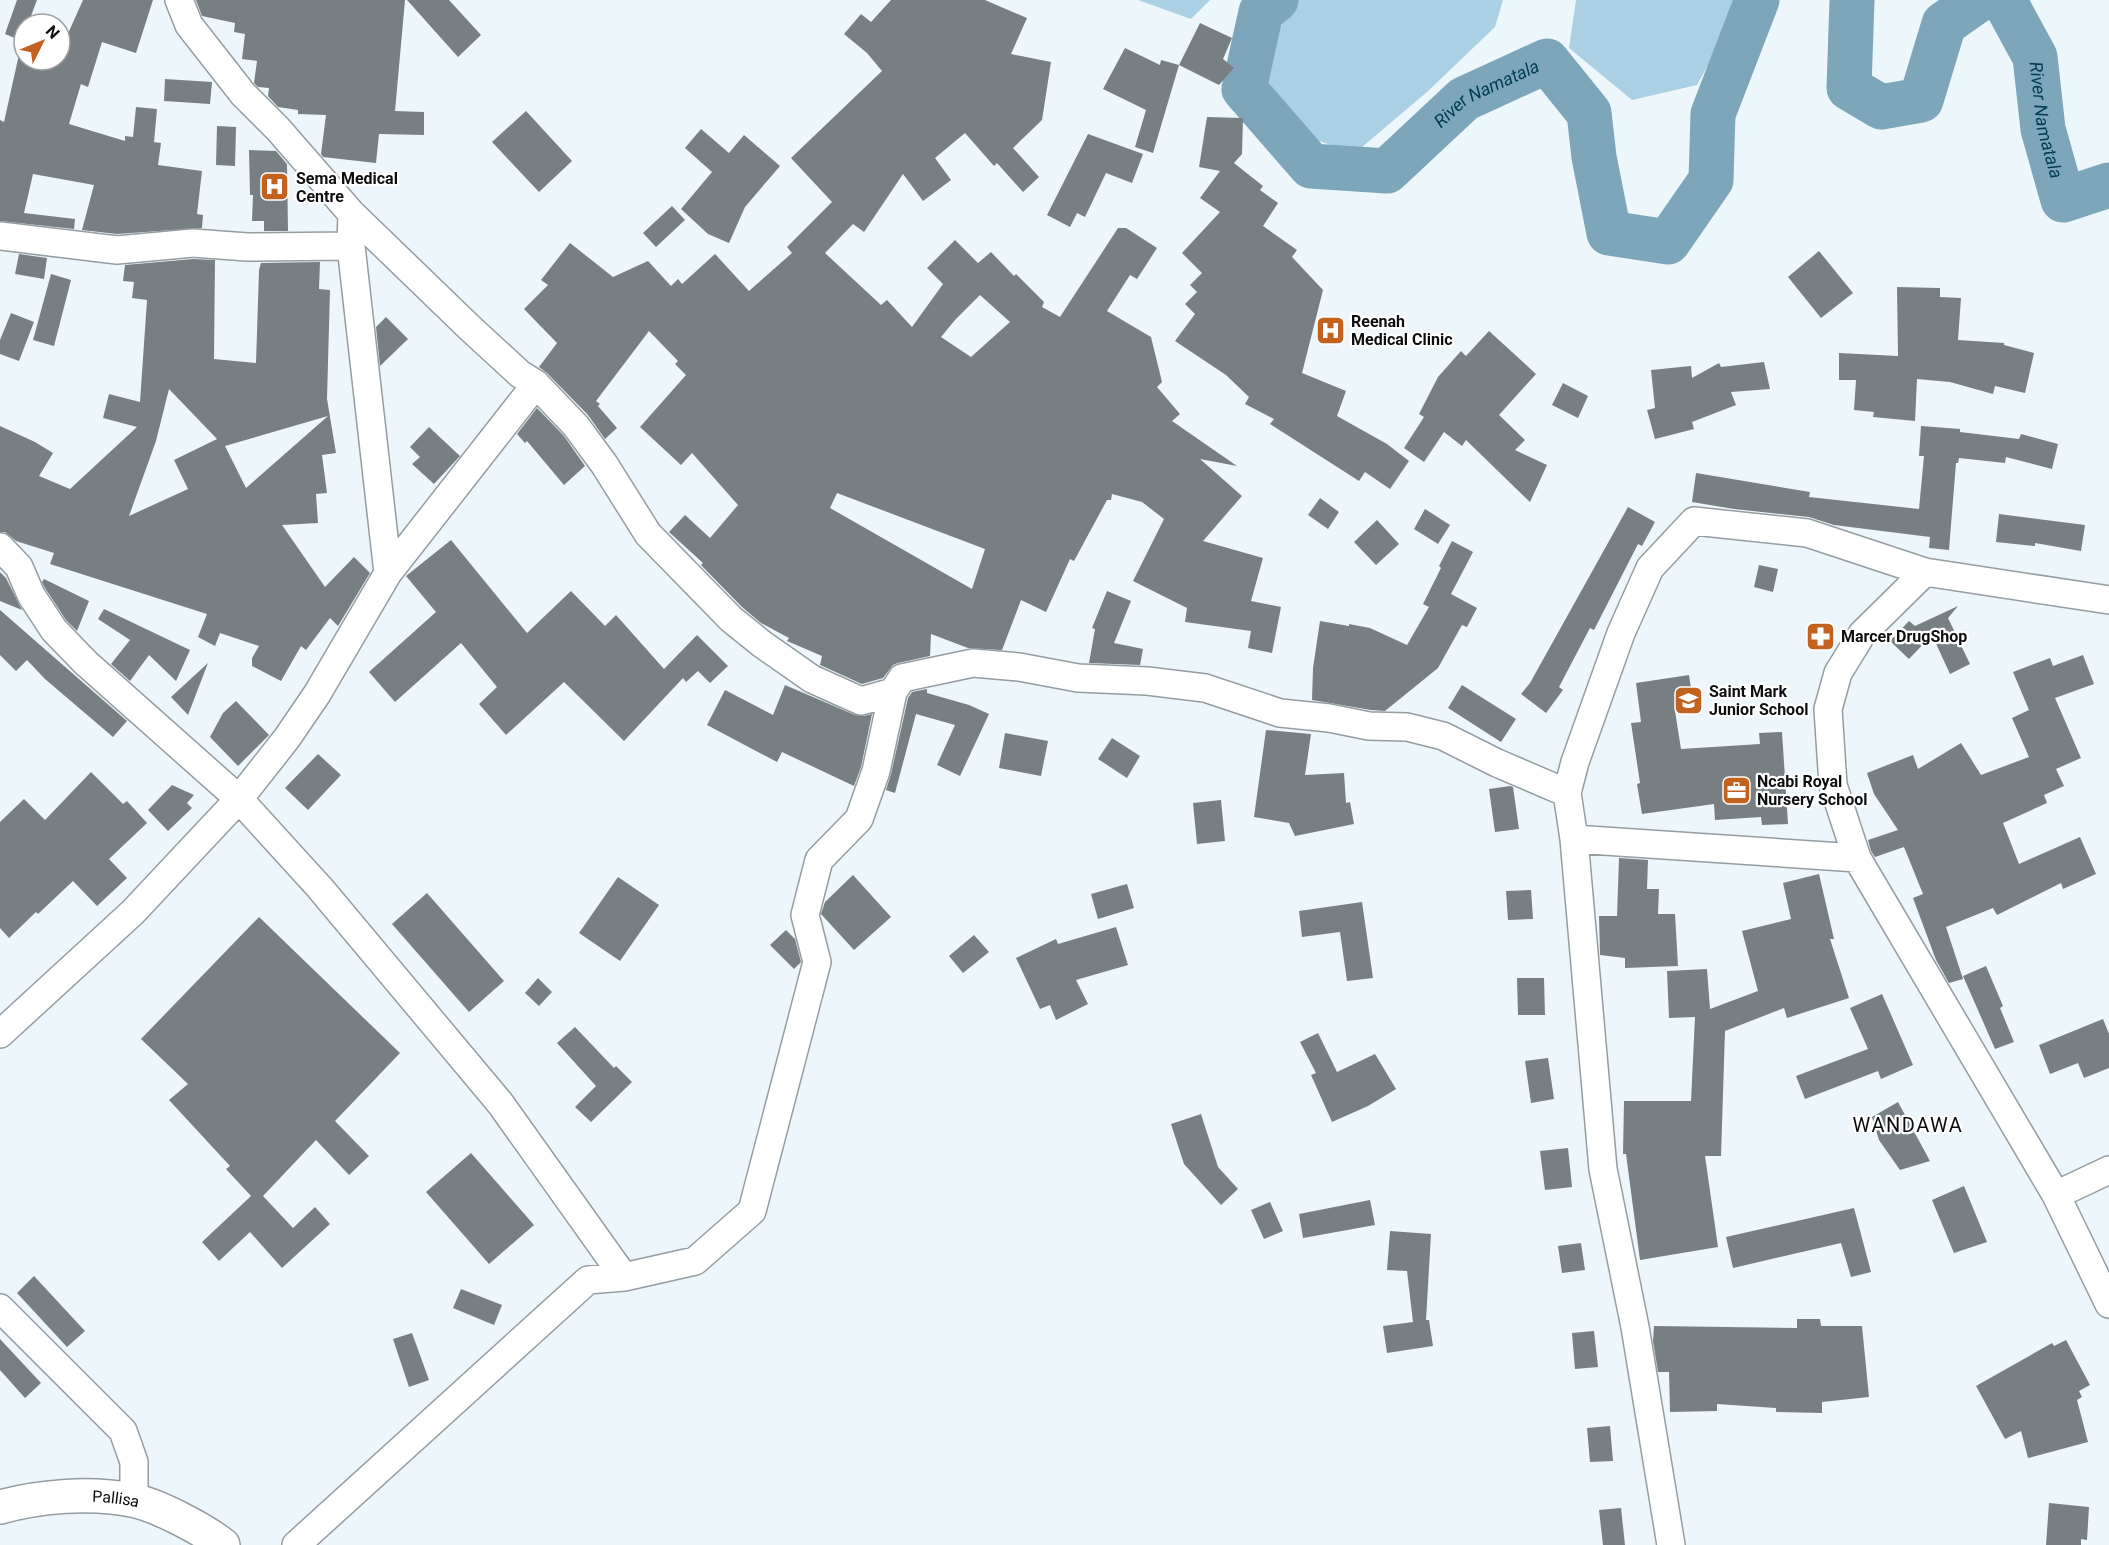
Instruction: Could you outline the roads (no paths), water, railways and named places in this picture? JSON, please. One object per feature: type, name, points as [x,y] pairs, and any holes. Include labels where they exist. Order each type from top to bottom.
[{"type":"main road","name":"Pallisa","points":[[0,1507],[18,1502],[96,1496],[134,1500],[212,1536],[223,1545]]},
{"type":"street","points":[[179,0],[189,25],[243,94],[278,129],[352,214],[470,328],[520,374],[536,384],[576,426],[648,534],[731,619],[812,679],[861,701],[893,692]]},
{"type":"street","points":[[352,214],[351,246],[388,573]]},
{"type":"street","points":[[0,236],[117,250],[193,243],[247,247],[351,246]]},
{"type":"street","points":[[0,1034],[133,912],[239,799],[287,738],[317,694],[388,573],[536,384]]},
{"type":"street","points":[[1671,1545],[1635,1327],[1603,1169],[1574,839],[1567,793],[1575,762],[1621,633],[1650,568],[1694,521],[1807,533],[1925,572],[2109,601]]},
{"type":"street","points":[[0,547],[19,567],[31,595],[54,630],[86,663],[239,799],[320,888],[500,1103],[624,1278]]},
{"type":"street","points":[[1925,572],[1862,634],[1838,673],[1828,709],[1833,785],[1857,858],[2056,1195],[2109,1304]]},
{"type":"street","points":[[296,1545],[588,1280],[624,1278],[695,1261],[752,1211],[817,962],[805,915],[819,860],[859,819],[876,771],[893,692],[902,678],[973,663],[1018,667],[1078,678],[1147,681],[1205,688],[1280,713],[1329,718],[1369,726],[1407,727],[1443,736],[1497,763],[1567,793]]},
{"type":"street","points":[[1574,839],[1857,858]]},
{"type":"street","points":[[2056,1195],[2109,1170]]},
{"type":"street","points":[[0,1308],[123,1431],[134,1461],[134,1500]]},
{"type":"waterway","name":"River Namatala","points":[[1276,0],[1261,12],[1244,89],[1311,166],[1387,171],[1464,99],[1547,61],[1589,113],[1594,157],[1609,233],[1668,242],[1711,180],[1713,114],[1757,0]]},
{"type":"waterway","name":"River Namatala","points":[[1852,0],[1849,88],[1881,107],[1921,100],[1944,24],[1978,0]]},
{"type":"waterway","name":"River Namatala","points":[[2004,0],[2035,57],[2043,129],[2063,200],[2109,185]]},
{"type":"place","name":"Sema Medical Centre","points":[[275,187]]},
{"type":"place","name":"Reenah Medical Clinic","points":[[1330,330]]},
{"type":"place","name":"Marcer DrugShop","points":[[1820,636]]},
{"type":"place","name":"Saint Mark Junior School","points":[[1688,700]]},
{"type":"place","name":"Ncabi Royal Nursery School","points":[[1736,790]]},
{"type":"district","name":"WANDAWA","points":[[1908,1125]]}]
